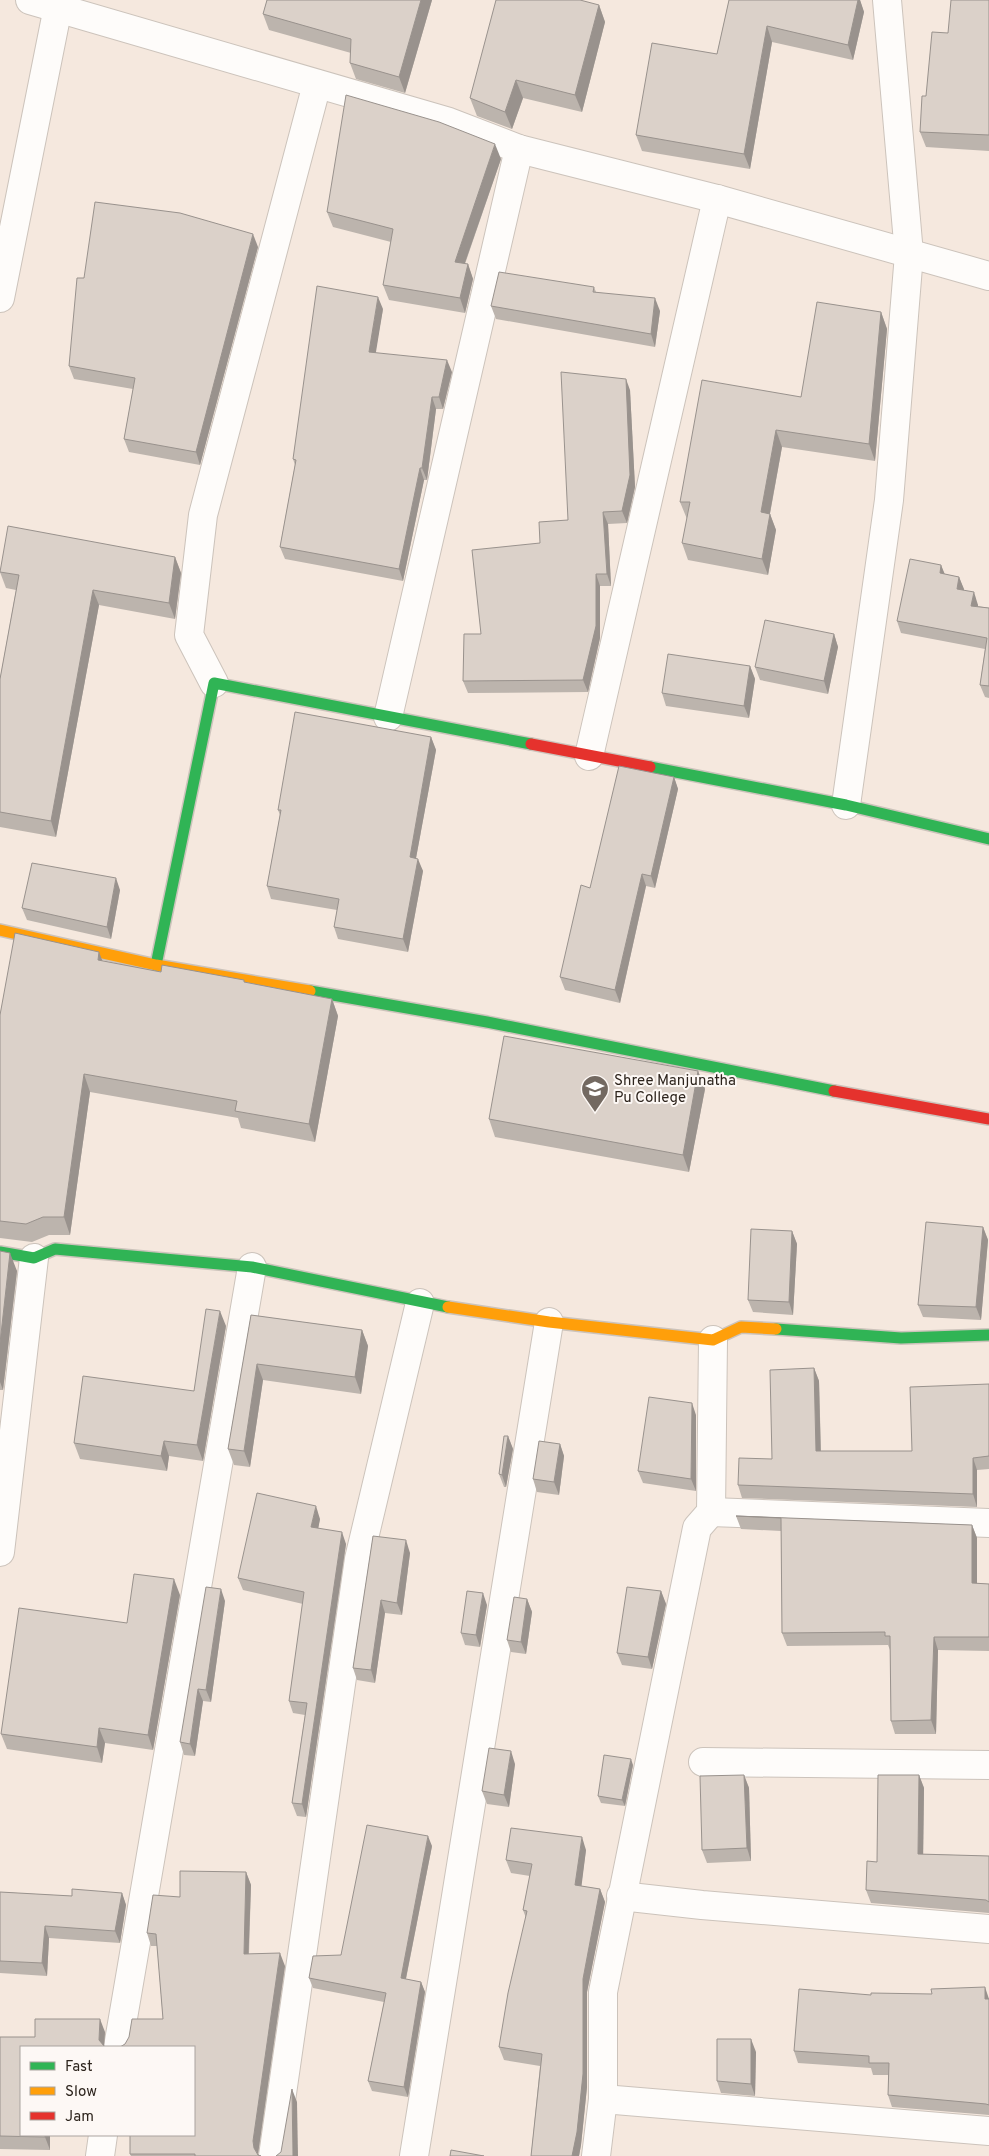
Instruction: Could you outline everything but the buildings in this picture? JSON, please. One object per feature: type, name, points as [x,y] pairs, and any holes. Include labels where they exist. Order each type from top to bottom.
[{"type":"street","points":[[30,0],[448,122],[519,149],[716,199],[989,276]]},
{"type":"street","points":[[846,805],[890,500],[909,254],[886,0]]},
{"type":"street","points":[[0,298],[58,7]]},
{"type":"street","points":[[156,965],[214,683],[190,635],[203,515],[317,84]]},
{"type":"street","points":[[388,717],[519,149]]},
{"type":"street","points":[[589,756],[716,199]]},
{"type":"street","points":[[214,683],[846,805],[989,839]]},
{"type":"street","points":[[0,930],[156,965],[486,1022],[853,1095],[989,1119]]},
{"type":"street","points":[[0,1252],[34,1258],[55,1249],[252,1267],[420,1303],[549,1322],[713,1340],[741,1327],[901,1338],[989,1335]]},
{"type":"street","points":[[0,1552],[34,1258]]},
{"type":"street","points":[[118,2046],[252,1267]]},
{"type":"street","points":[[273,2156],[359,1558],[420,1303]]},
{"type":"street","points":[[414,2156],[549,1322]]},
{"type":"street","points":[[596,2156],[603,2099],[603,1992],[697,1528],[710,1512],[713,1340]]},
{"type":"street","points":[[710,1512],[989,1523]]},
{"type":"street","points":[[703,1762],[989,1765]]},
{"type":"street","points":[[621,1896],[989,1929]]},
{"type":"street","points":[[603,2099],[989,2131]]},
{"type":"street","points":[[100,2156],[103,2136]]},
{"type":"traffic: fast","points":[[156,965],[214,683],[531,744]]},
{"type":"traffic: fast","points":[[650,767],[846,805],[989,839]]},
{"type":"traffic: fast","points":[[310,991],[487,1022],[834,1091]]},
{"type":"traffic: fast","points":[[0,1252],[34,1258],[55,1249],[252,1267],[448,1307]]},
{"type":"traffic: fast","points":[[776,1329],[901,1338],[989,1335]]},
{"type":"traffic: slow","points":[[0,930],[156,965],[310,991]]},
{"type":"traffic: slow","points":[[448,1307],[549,1322],[713,1340],[741,1327],[776,1329]]},
{"type":"traffic: jam","points":[[531,744],[650,767]]},
{"type":"traffic: jam","points":[[834,1091],[989,1119]]},
{"type":"place","name":"Shree Manjunatha Pu College","points":[[595,1113]]}]
